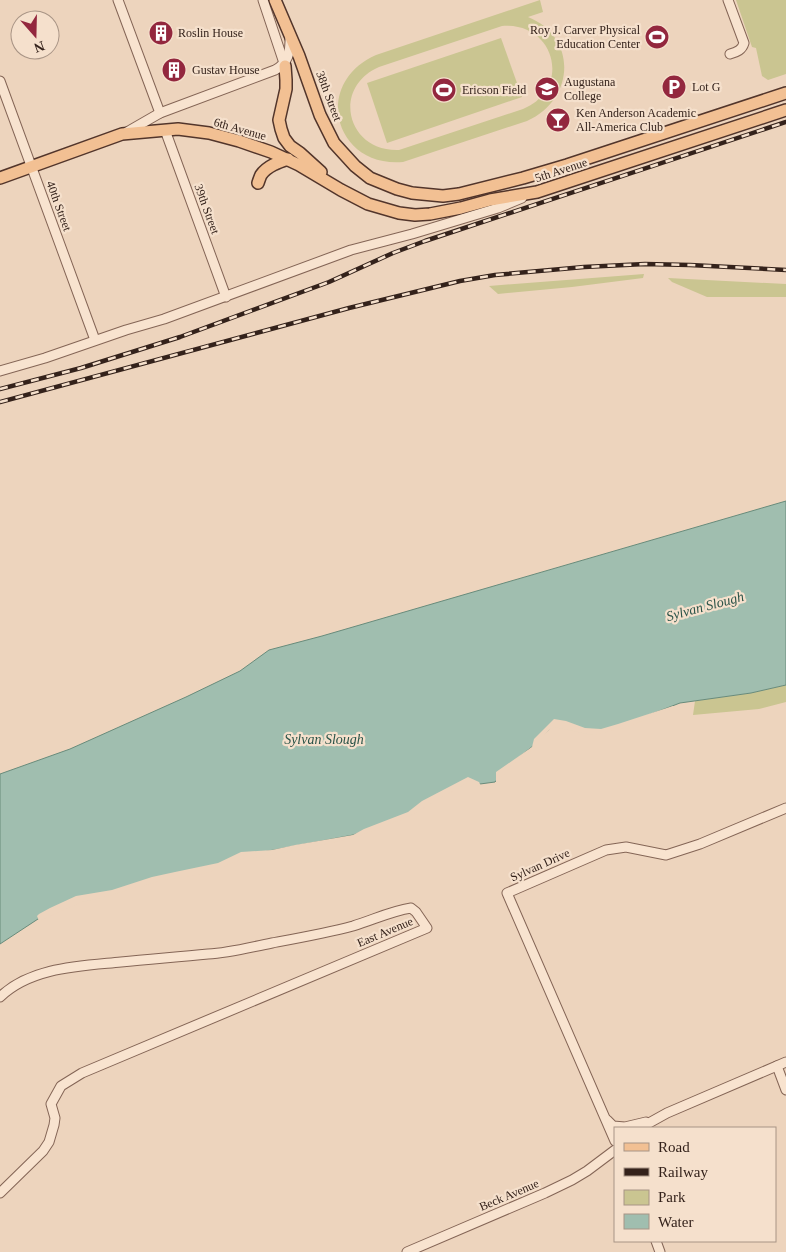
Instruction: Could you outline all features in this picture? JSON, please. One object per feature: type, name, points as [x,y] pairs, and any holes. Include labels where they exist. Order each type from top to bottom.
[{"type":"main road","name":"38th Street","points":[[275,0],[299,56],[320,115],[334,143],[355,166],[370,178],[383,183]]},
{"type":"main road","points":[[285,65],[286,89],[279,120],[284,138],[290,146],[340,190]]},
{"type":"main road","name":"5th Avenue","points":[[383,183],[412,193],[443,196],[458,194],[567,165],[786,93]]},
{"type":"main road","name":"5th Avenue","points":[[340,190],[368,204],[384,209],[415,215],[430,214],[490,200],[536,192],[786,110]]},
{"type":"main road","name":"6th Avenue","points":[[0,178],[122,134],[178,129],[209,133],[247,144],[288,160],[340,190]]},
{"type":"main road","points":[[258,183],[261,175],[268,169],[277,163],[288,160]]},
{"type":"street","points":[[118,0],[160,113]]},
{"type":"street","points":[[262,0],[285,65]]},
{"type":"street","points":[[728,0],[744,43],[740,50],[730,54]]},
{"type":"street","points":[[285,65],[290,51],[290,35]]},
{"type":"street","name":"6th Avenue","points":[[122,134],[160,113],[285,65]]},
{"type":"street","name":"40th Street","points":[[0,81],[95,340]]},
{"type":"street","name":"39th Street","points":[[165,130],[226,297]]},
{"type":"street","points":[[0,371],[164,319],[351,250],[498,208],[536,192]]},
{"type":"street","name":"Sylvan Drive","points":[[614,1139],[507,893],[606,850],[626,847],[666,855],[700,844],[786,808]]},
{"type":"street","name":"East Avenue","points":[[0,997],[24,982],[49,972],[85,966],[237,950],[349,927],[411,908],[427,928],[82,1073],[61,1086],[51,1104],[55,1118],[49,1142],[38,1156],[0,1193]]},
{"type":"street","points":[[642,1127],[668,1112],[786,1062]]},
{"type":"street","points":[[777,1066],[786,1090]]},
{"type":"street","points":[[605,1118],[613,1126],[619,1127]]},
{"type":"street","points":[[628,1127],[655,1119]]},
{"type":"street","name":"Beck Avenue","points":[[407,1252],[572,1180],[614,1151]]},
{"type":"green space","points":[[540,0],[543,12],[528,17],[544,26],[556,39],[562,53],[564,69],[562,84],[554,99],[543,111],[527,121],[403,162],[379,160],[361,152],[347,138],[340,121],[338,103],[344,84],[356,68],[376,55]],"holes":[[[502,26],[520,28],[535,34],[545,45],[551,59],[552,73],[548,87],[538,100],[523,109],[399,150],[381,148],[367,141],[357,130],[352,117],[351,103],[355,89],[364,77],[379,67]]]},
{"type":"green space","points":[[736,0],[786,0],[786,74],[768,80],[762,76],[756,48],[752,47]]},
{"type":"green space","name":"Ericson Field","points":[[501,38],[522,97],[387,143],[367,83]]},
{"type":"green space","points":[[644,274],[643,278],[498,294],[489,286]]},
{"type":"green space","points":[[668,278],[786,284],[786,297],[707,297],[672,282]]},
{"type":"green space","points":[[786,685],[786,702],[759,709],[693,715],[695,701],[751,693]]},
{"type":"water","name":"Sylvan Slough","points":[[786,501],[786,685],[751,693],[680,703],[620,726],[591,733],[554,724],[533,746],[509,765],[495,782],[480,784],[467,780],[405,816],[353,835],[242,856],[203,872],[163,878],[81,900],[38,919],[0,944],[0,774],[70,749],[186,697],[240,671],[269,650]]},
{"type":"pier","points":[[673,706],[675,708],[621,729],[592,735],[554,727],[549,730],[534,748],[510,767],[496,784],[496,772],[532,747],[534,739],[554,719],[585,728],[601,729]]},
{"type":"pier","points":[[468,777],[479,782],[481,786],[467,783],[406,818],[354,838],[243,859],[204,874],[163,880],[82,902],[39,921],[37,916],[76,896],[112,890],[152,877],[218,863],[241,852],[272,850],[353,835],[408,812],[422,801]]},
{"type":"railway","points":[[0,389],[81,368],[180,337],[329,282],[393,253],[425,241],[786,122]]},
{"type":"railway","points":[[0,402],[349,308],[460,281],[495,275],[645,264],[786,270]]},
{"type":"place","name":"Roslin House","points":[[161,33]]},
{"type":"place","name":"Roy J. Carver Physical Education Center","points":[[657,37]]},
{"type":"place","name":"Gustav House","points":[[174,70]]},
{"type":"place","name":"Lot G","points":[[674,87]]},
{"type":"place","name":"Augustana College","points":[[547,89]]},
{"type":"place","name":"Ericson Field","points":[[444,90]]},
{"type":"place","name":"Ken Anderson Academic All-America Club","points":[[558,120]]}]
